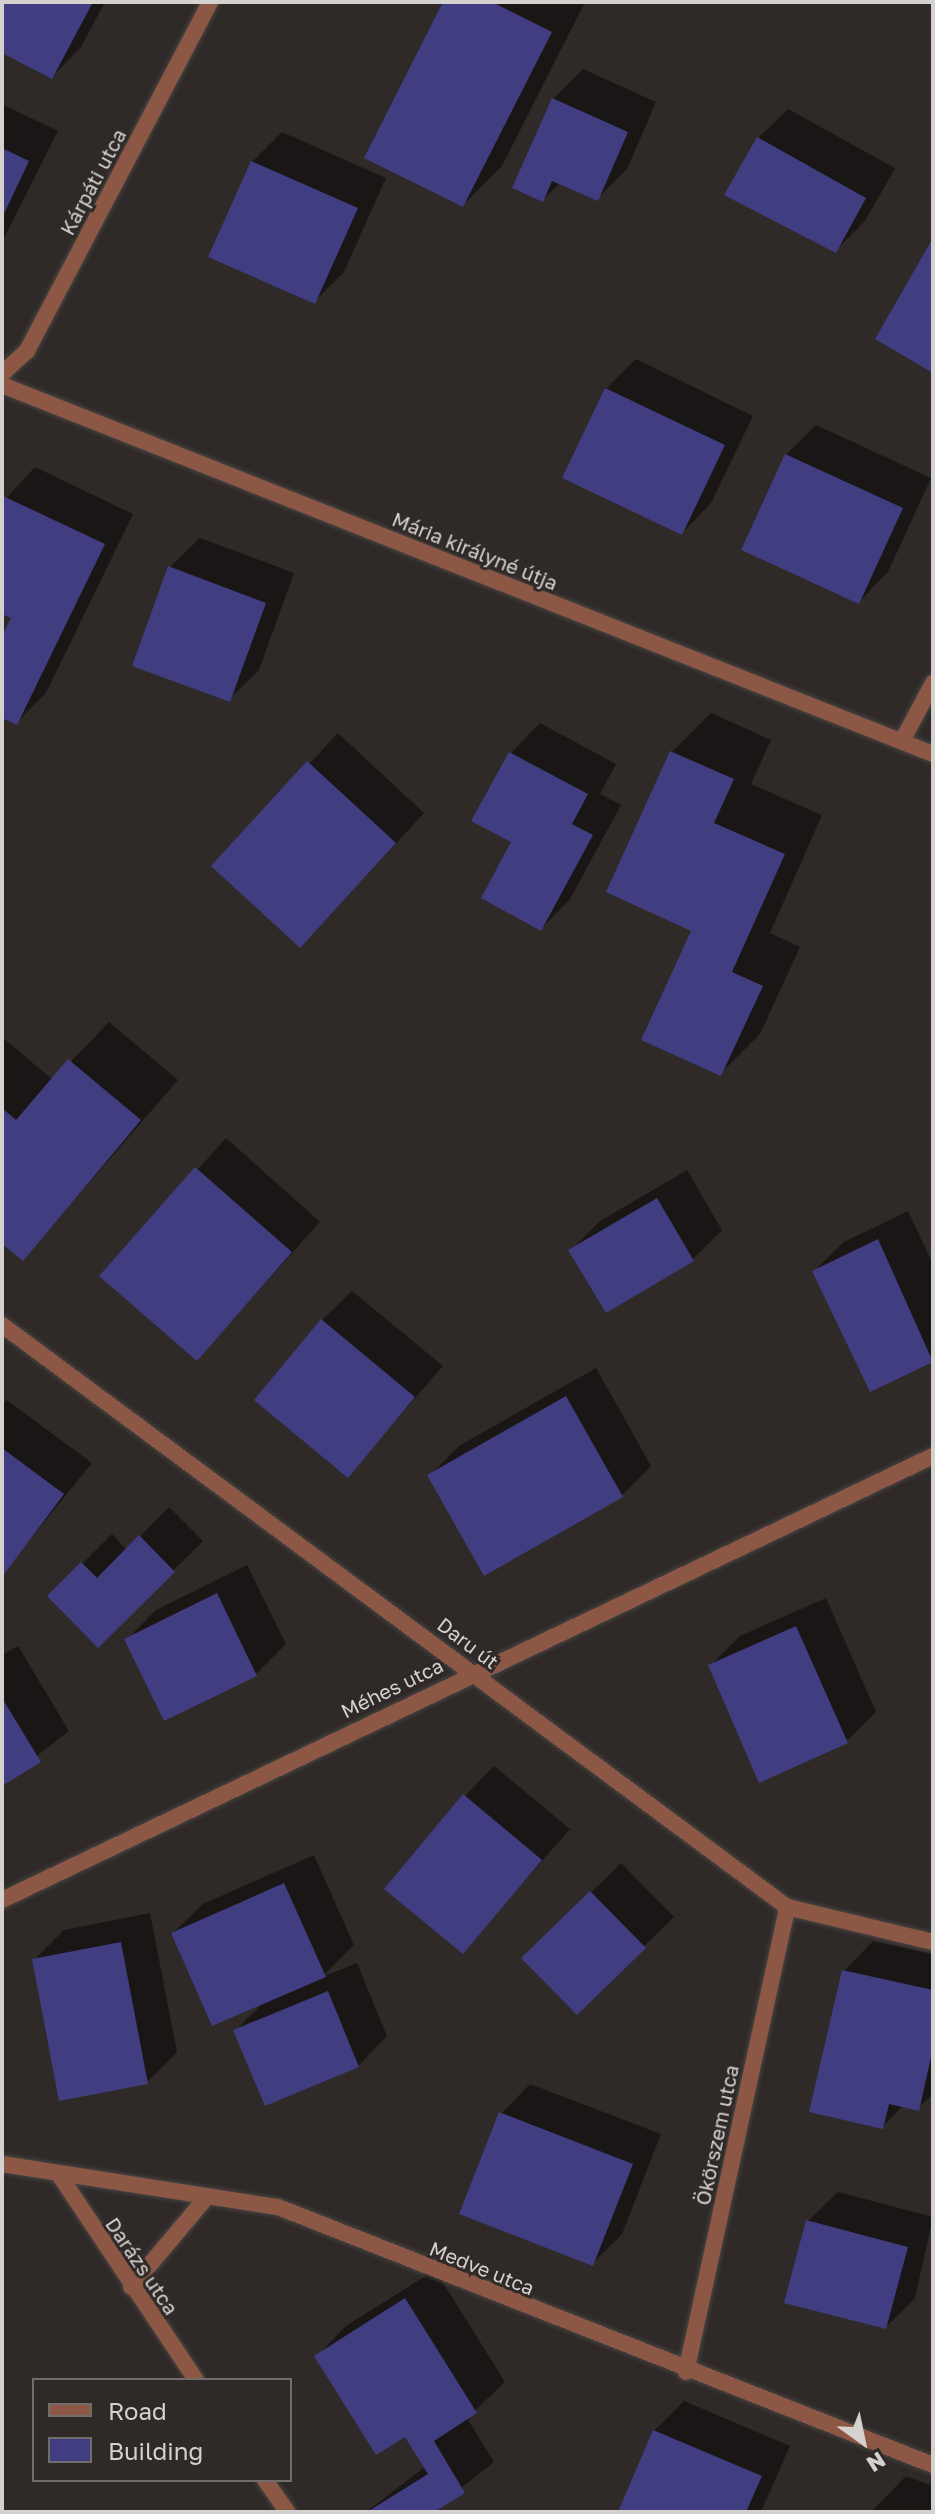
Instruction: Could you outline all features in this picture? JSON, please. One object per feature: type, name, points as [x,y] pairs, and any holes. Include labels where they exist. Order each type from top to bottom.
[{"type":"street","name":"Kárpáti utca","points":[[2,374],[27,351],[210,2]]},
{"type":"street","name":"Mária királyné útja","points":[[2,385],[933,754]]},
{"type":"street","points":[[902,741],[933,683]]},
{"type":"street","name":"Daru út","points":[[2,1325],[787,1907],[933,1942]]},
{"type":"street","name":"Méhes utca","points":[[2,1900],[472,1671],[933,1456]]},
{"type":"street","name":"Ökörszem utca","points":[[686,2372],[787,1907]]},
{"type":"street","name":"Medve utca","points":[[2,2164],[278,2207],[686,2372],[933,2465]]},
{"type":"street","name":"Darázs utca","points":[[58,2173],[131,2287],[195,2378]]},
{"type":"street","points":[[131,2287],[206,2198]]},
{"type":"street","points":[[266,2482],[287,2512]]},
{"type":"building","points":[[2,2],[93,2],[52,79],[2,53]]},
{"type":"building","points":[[443,2],[492,2],[552,32],[463,207],[364,158]]},
{"type":"building","points":[[552,98],[628,132],[598,201],[552,181],[543,202],[512,188]]},
{"type":"building","points":[[757,137],[866,198],[836,253],[724,195]]},
{"type":"building","points":[[2,148],[29,161],[2,218]]},
{"type":"building","points":[[251,161],[358,208],[315,304],[208,257]]},
{"type":"building","points":[[933,238],[933,373],[875,339]]},
{"type":"building","points":[[605,388],[725,445],[682,535],[562,478]]},
{"type":"building","points":[[785,454],[903,508],[859,604],[741,550]]},
{"type":"building","points":[[3,496],[105,544],[17,725],[2,718],[2,636],[11,618],[2,614]]},
{"type":"building","points":[[168,566],[266,603],[230,702],[132,666]]},
{"type":"building","points":[[670,751],[734,779],[714,823],[785,854],[732,972],[763,986],[721,1076],[641,1040],[691,931],[606,892]]},
{"type":"building","points":[[509,752],[588,794],[572,824],[593,835],[541,931],[481,898],[511,842],[471,821]]},
{"type":"building","points":[[307,761],[396,843],[300,948],[211,866]]},
{"type":"building","points":[[68,1059],[141,1120],[23,1261],[2,1244],[2,1108],[16,1120]]},
{"type":"building","points":[[195,1167],[292,1252],[197,1361],[99,1276]]},
{"type":"building","points":[[657,1198],[694,1261],[606,1313],[568,1250]]},
{"type":"building","points":[[878,1239],[933,1362],[870,1392],[812,1271]]},
{"type":"building","points":[[321,1319],[415,1397],[348,1478],[254,1400]]},
{"type":"building","points":[[566,1396],[623,1497],[484,1576],[427,1475]]},
{"type":"building","points":[[2,1448],[64,1494],[2,1577]]},
{"type":"building","points":[[139,1535],[175,1572],[98,1648],[47,1596],[81,1562],[97,1578]]},
{"type":"building","points":[[217,1593],[257,1676],[164,1721],[124,1639]]},
{"type":"building","points":[[796,1626],[848,1743],[759,1783],[708,1665]]},
{"type":"building","points":[[2,1698],[41,1762],[2,1786]]},
{"type":"building","points":[[463,1794],[542,1860],[463,1954],[384,1889]]},
{"type":"building","points":[[284,1883],[326,1977],[212,2026],[171,1933]]},
{"type":"building","points":[[590,1891],[646,1948],[577,2015],[521,1958]]},
{"type":"building","points":[[121,1942],[148,2084],[59,2101],[32,1959]]},
{"type":"building","points":[[842,1970],[933,1990],[933,2048],[919,2111],[889,2104],[883,2129],[809,2112]]},
{"type":"building","points":[[328,1991],[359,2067],[265,2106],[233,2030]]},
{"type":"building","points":[[499,2112],[633,2164],[593,2266],[459,2214]]},
{"type":"building","points":[[806,2220],[908,2247],[886,2329],[784,2303]]},
{"type":"building","points":[[405,2298],[477,2413],[434,2441],[465,2493],[434,2512],[367,2512],[428,2474],[405,2437],[376,2455],[314,2356]]},
{"type":"building","points":[[653,2430],[762,2476],[746,2512],[618,2512]]}]
